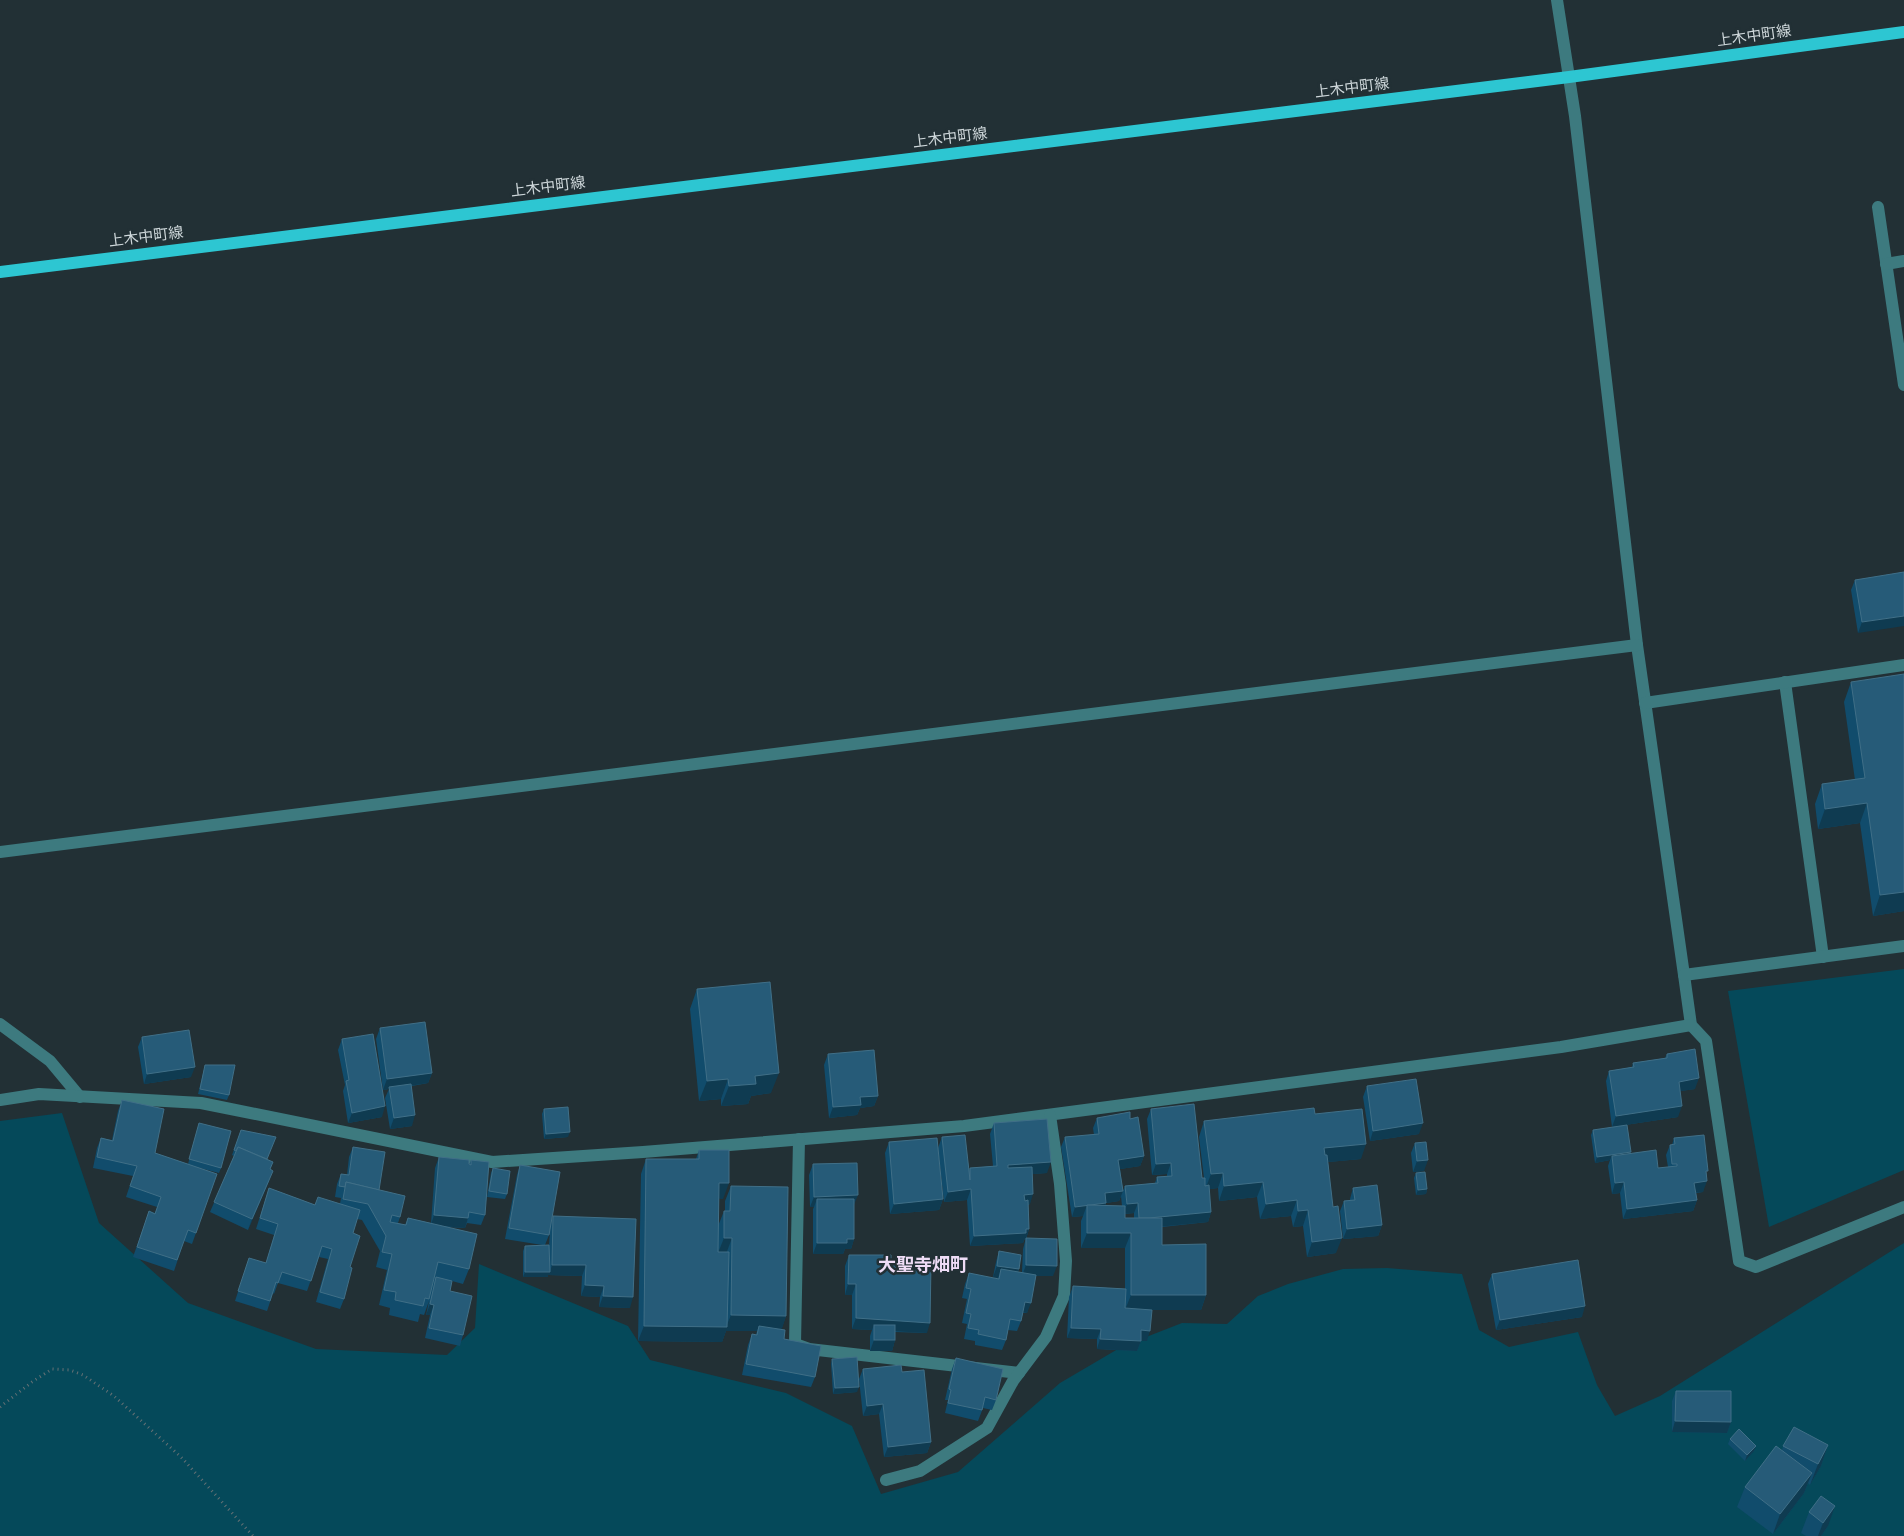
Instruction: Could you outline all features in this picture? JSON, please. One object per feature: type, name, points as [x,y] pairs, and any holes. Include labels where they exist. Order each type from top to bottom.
[{"type":"main road","name":"上木中町線","points":[[0,272],[1569,77],[1904,32]]},
{"type":"street","points":[[1557,0],[1575,116],[1637,645],[1691,1025],[1706,1041],[1739,1261],[1756,1267],[1904,1207]]},
{"type":"street","points":[[1878,208],[1904,385]]},
{"type":"street","points":[[1886,264],[1904,261]]},
{"type":"street","points":[[0,852],[1637,645]]},
{"type":"street","points":[[1645,702],[1904,665]]},
{"type":"street","points":[[1785,682],[1823,956]]},
{"type":"street","points":[[1684,975],[1904,946]]},
{"type":"street","points":[[0,1024],[50,1061],[80,1097]]},
{"type":"street","points":[[0,1100],[39,1094],[201,1103],[492,1162],[964,1126],[1561,1047],[1691,1025]]},
{"type":"street","points":[[886,1480],[920,1471],[987,1428],[1019,1373],[1046,1337],[1064,1296],[1066,1261],[1061,1194],[1050,1115]]},
{"type":"street","points":[[799,1139],[795,1344],[809,1349],[1019,1373]]},
{"type":"path","points":[[0,1406],[52,1369],[70,1370],[83,1375],[114,1396],[181,1457],[253,1536]]},
{"type":"shaded area","points":[[1904,969],[1904,1170],[1769,1227],[1728,991]]},
{"type":"shaded area","points":[[62,1113],[99,1223],[188,1303],[316,1349],[447,1355],[475,1328],[479,1264],[628,1326],[650,1360],[786,1393],[852,1426],[881,1494],[958,1472],[1060,1383],[1123,1346],[1182,1323],[1227,1324],[1258,1296],[1288,1284],[1343,1269],[1387,1268],[1462,1274],[1479,1330],[1509,1347],[1578,1332],[1597,1385],[1615,1416],[1660,1396],[1904,1243],[1904,1536],[0,1536],[0,1121]]},
{"type":"building","points":[[1904,572],[1904,616],[1862,622],[1855,580]]},
{"type":"building","points":[[1904,674],[1904,892],[1880,895],[1867,803],[1825,809],[1822,784],[1865,778],[1851,682]]},
{"type":"building","points":[[770,982],[779,1073],[755,1076],[756,1084],[729,1086],[728,1079],[707,1081],[697,989]]},
{"type":"building","points":[[425,1022],[432,1073],[387,1079],[380,1028]]},
{"type":"building","points":[[189,1030],[195,1067],[147,1074],[142,1037]]},
{"type":"building","points":[[373,1034],[385,1106],[352,1113],[346,1081],[349,1080],[342,1039]]},
{"type":"building","points":[[1695,1049],[1699,1078],[1679,1082],[1682,1106],[1616,1116],[1609,1071],[1634,1067],[1633,1063],[1667,1058],[1667,1054]]},
{"type":"building","points":[[874,1050],[878,1096],[860,1097],[861,1105],[833,1107],[828,1054]]},
{"type":"building","points":[[205,1065],[235,1065],[229,1095],[200,1089]]},
{"type":"building","points":[[1416,1079],[1423,1123],[1373,1131],[1367,1086]]},
{"type":"building","points":[[411,1084],[415,1115],[394,1118],[389,1087]]},
{"type":"building","points":[[122,1100],[164,1109],[155,1153],[217,1174],[196,1233],[188,1230],[177,1260],[137,1247],[149,1211],[155,1214],[161,1197],[130,1186],[137,1166],[97,1157],[101,1138],[113,1141]]},
{"type":"building","points":[[1194,1104],[1202,1178],[1205,1178],[1205,1186],[1209,1185],[1211,1212],[1139,1218],[1138,1203],[1127,1204],[1125,1186],[1158,1183],[1157,1177],[1172,1176],[1171,1163],[1156,1164],[1151,1109]]},
{"type":"building","points":[[568,1107],[570,1132],[546,1134],[544,1109]]},
{"type":"building","points":[[1314,1108],[1315,1114],[1362,1109],[1366,1144],[1324,1148],[1325,1155],[1327,1155],[1333,1207],[1338,1206],[1342,1238],[1312,1242],[1308,1210],[1298,1211],[1297,1200],[1266,1204],[1263,1182],[1224,1186],[1223,1173],[1211,1174],[1204,1121]]},
{"type":"building","points":[[1130,1112],[1130,1119],[1138,1117],[1144,1156],[1118,1160],[1123,1191],[1105,1193],[1106,1203],[1075,1207],[1065,1137],[1099,1134],[1097,1118]]},
{"type":"building","points":[[1047,1119],[1051,1162],[1008,1165],[1008,1168],[1032,1167],[1033,1194],[1024,1195],[1025,1201],[1028,1200],[1029,1229],[1026,1229],[1026,1233],[974,1236],[971,1189],[948,1192],[942,1137],[965,1135],[970,1180],[970,1168],[997,1166],[994,1123]]},
{"type":"building","points":[[199,1123],[231,1131],[221,1168],[189,1159]]},
{"type":"building","points":[[1627,1125],[1631,1152],[1597,1157],[1593,1130]]},
{"type":"building","points":[[241,1130],[276,1137],[267,1159],[238,1147],[236,1151],[234,1150]]},
{"type":"building","points":[[1704,1135],[1708,1171],[1706,1171],[1707,1181],[1694,1183],[1697,1200],[1627,1209],[1624,1182],[1615,1183],[1612,1156],[1656,1150],[1658,1168],[1677,1166],[1677,1164],[1672,1164],[1670,1145],[1675,1144],[1674,1138]]},
{"type":"building","points":[[937,1138],[943,1199],[894,1204],[889,1142]]},
{"type":"building","points":[[1426,1142],[1428,1160],[1417,1161],[1415,1143]]},
{"type":"building","points":[[238,1147],[273,1162],[270,1169],[273,1171],[252,1219],[214,1202]]},
{"type":"building","points":[[353,1147],[385,1152],[379,1190],[346,1182],[345,1187],[339,1186],[341,1174],[349,1175]]},
{"type":"building","points":[[699,1150],[729,1150],[729,1183],[719,1183],[718,1252],[729,1252],[727,1327],[644,1326],[646,1159],[699,1159]]},
{"type":"building","points":[[439,1157],[469,1160],[471,1165],[471,1160],[489,1162],[485,1215],[469,1212],[468,1218],[434,1215]]},
{"type":"building","points":[[857,1163],[858,1195],[814,1197],[813,1164]]},
{"type":"building","points":[[520,1165],[560,1172],[549,1235],[509,1228]]},
{"type":"building","points":[[493,1168],[510,1171],[507,1194],[489,1191]]},
{"type":"building","points":[[1425,1172],[1427,1189],[1418,1190],[1416,1173]]},
{"type":"building","points":[[346,1182],[405,1196],[400,1217],[392,1215],[390,1222],[406,1225],[408,1218],[477,1234],[469,1269],[438,1262],[429,1299],[425,1298],[423,1306],[395,1300],[396,1292],[384,1290],[392,1254],[382,1252],[386,1236],[368,1204],[343,1199]]},
{"type":"building","points":[[1377,1185],[1382,1225],[1347,1229],[1344,1201],[1355,1200],[1353,1188]]},
{"type":"building","points":[[731,1186],[788,1187],[786,1316],[731,1315],[732,1238],[724,1238],[724,1211],[730,1211]]},
{"type":"building","points":[[269,1188],[315,1205],[318,1197],[360,1210],[353,1233],[360,1236],[350,1267],[352,1268],[344,1299],[320,1292],[332,1249],[322,1246],[311,1281],[282,1272],[278,1283],[276,1282],[270,1301],[238,1291],[249,1258],[266,1263],[278,1224],[260,1218]]},
{"type":"building","points":[[817,1199],[854,1199],[854,1239],[847,1239],[847,1243],[817,1243]]},
{"type":"building","points":[[1087,1205],[1125,1206],[1125,1218],[1162,1218],[1162,1245],[1206,1244],[1206,1295],[1131,1295],[1131,1233],[1087,1233]]},
{"type":"building","points":[[553,1216],[636,1219],[633,1297],[603,1296],[604,1286],[585,1285],[586,1265],[552,1265]]},
{"type":"building","points":[[1026,1238],[1057,1239],[1057,1266],[1026,1265]]},
{"type":"building","points":[[549,1245],[550,1272],[525,1272],[525,1246]]},
{"type":"building","points":[[999,1251],[1021,1255],[1019,1269],[997,1266]]},
{"type":"building","points":[[849,1255],[891,1255],[891,1264],[931,1264],[930,1323],[856,1318],[856,1284],[848,1284]]},
{"type":"building","points":[[1578,1260],[1585,1306],[1500,1320],[1492,1274]]},
{"type":"building","points":[[1001,1269],[1036,1275],[1031,1303],[1025,1302],[1021,1321],[1010,1319],[1006,1340],[978,1334],[979,1330],[968,1328],[971,1314],[966,1313],[971,1289],[966,1288],[969,1273],[999,1279]]},
{"type":"building","points":[[436,1277],[452,1281],[450,1291],[472,1296],[463,1335],[429,1328],[434,1305],[430,1304]]},
{"type":"building","points":[[1073,1286],[1126,1289],[1125,1308],[1152,1310],[1150,1331],[1141,1330],[1141,1341],[1100,1339],[1101,1329],[1071,1328]]},
{"type":"building","points":[[874,1325],[895,1325],[895,1340],[874,1340]]},
{"type":"building","points":[[759,1326],[785,1330],[784,1339],[821,1346],[815,1377],[746,1364],[752,1334],[757,1335]]},
{"type":"building","points":[[857,1357],[859,1387],[835,1388],[832,1359]]},
{"type":"building","points":[[956,1358],[1003,1369],[996,1400],[985,1397],[982,1410],[948,1403]]},
{"type":"building","points":[[901,1365],[902,1372],[924,1370],[931,1442],[888,1447],[883,1404],[867,1406],[863,1369]]},
{"type":"building","points":[[1676,1391],[1731,1391],[1731,1422],[1675,1421]]},
{"type":"building","points":[[1794,1427],[1828,1445],[1818,1464],[1783,1446]]},
{"type":"building","points":[[1739,1429],[1756,1446],[1747,1455],[1730,1439]]},
{"type":"building","points":[[1776,1446],[1812,1473],[1780,1514],[1745,1487]]},
{"type":"building","points":[[1821,1496],[1835,1506],[1823,1523],[1809,1512]]},
{"type":"district","name":"大聖寺畑町","points":[[923,1265]]}]
